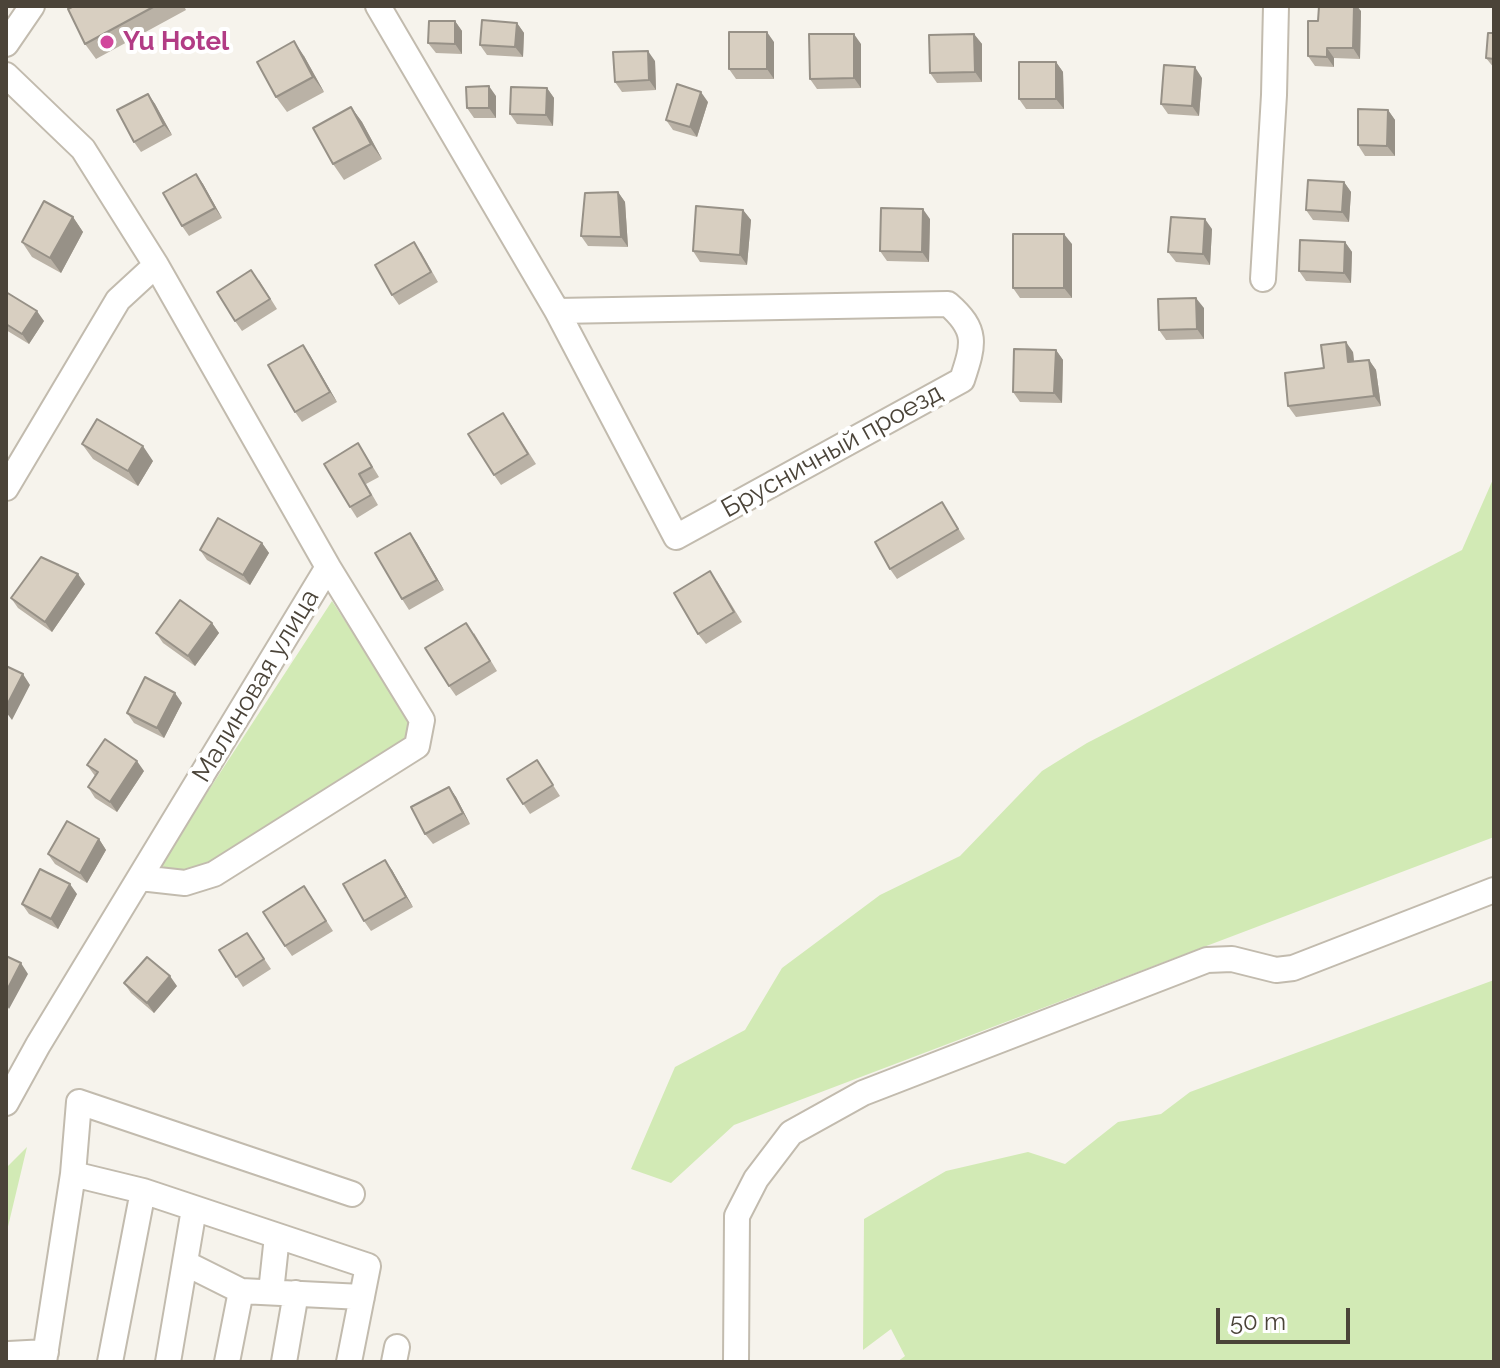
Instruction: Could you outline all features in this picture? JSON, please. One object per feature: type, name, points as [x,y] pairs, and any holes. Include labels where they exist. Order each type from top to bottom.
[{"type":"street","points":[[6,44],[32,6]]},
{"type":"street","name":"Брусничный проезд","points":[[378,6],[557,311],[676,537],[962,380],[972,350],[967,320],[948,304],[557,311]]},
{"type":"street","points":[[1263,279],[1276,6]]},
{"type":"street","name":"Малиновая улица","points":[[6,75],[83,149],[156,265],[328,567],[6,1103]]},
{"type":"street","points":[[6,488],[118,300],[156,265]]},
{"type":"street","points":[[140,878],[185,883],[214,874],[417,746],[422,720],[328,567]]},
{"type":"street","points":[[736,1362],[737,1216],[756,1179],[791,1133],[863,1093],[1207,960],[1232,959],[1276,970],[1293,968],[1494,890]]},
{"type":"street","points":[[7,1362],[9,1354],[45,1357],[73,1174],[79,1102],[352,1194]]},
{"type":"street","points":[[73,1174],[143,1191],[368,1266],[349,1362]]},
{"type":"street","points":[[110,1362],[143,1191]]},
{"type":"street","points":[[168,1362],[194,1209]]},
{"type":"street","points":[[271,1292],[277,1236]]},
{"type":"street","points":[[185,1263],[241,1291],[362,1297]]},
{"type":"street","points":[[227,1362],[241,1291]]},
{"type":"street","points":[[284,1362],[296,1293]]},
{"type":"green space","points":[[1494,477],[1494,837],[734,1125],[671,1183],[631,1169],[675,1067],[745,1030],[782,968],[880,895],[960,856],[1042,771],[1087,743],[1462,550]]},
{"type":"green space","points":[[332,601],[410,720],[408,740],[216,865],[181,876],[160,865]]},
{"type":"green space","points":[[1494,980],[1494,1362],[897,1362],[905,1356],[891,1329],[863,1350],[864,1219],[946,1171],[1028,1152],[1065,1164],[1118,1122],[1161,1114],[1190,1092]]},
{"type":"green space","points":[[27,1147],[6,1235],[6,1168]]},
{"type":"building","points":[[74,6],[155,6],[85,44],[68,9]]},
{"type":"building","points":[[1319,6],[1354,6],[1353,48],[1327,48],[1327,57],[1308,56],[1308,21],[1318,21]]},
{"type":"building","points":[[482,20],[517,23],[515,47],[480,45]]},
{"type":"building","points":[[429,21],[455,21],[455,44],[428,43]]},
{"type":"building","points":[[729,32],[767,32],[767,69],[729,69]]},
{"type":"building","points":[[1488,33],[1494,33],[1494,59],[1486,58]]},
{"type":"building","points":[[809,34],[854,34],[854,78],[810,79]]},
{"type":"building","points":[[974,34],[975,72],[930,73],[929,35]]},
{"type":"building","points":[[294,41],[313,77],[276,97],[257,62]]},
{"type":"building","points":[[648,51],[649,80],[615,82],[613,52]]},
{"type":"building","points":[[1019,62],[1056,62],[1056,99],[1019,99]]},
{"type":"building","points":[[1164,65],[1195,67],[1192,106],[1161,104]]},
{"type":"building","points":[[677,84],[701,92],[690,127],[666,120]]},
{"type":"building","points":[[489,86],[489,108],[467,108],[466,87]]},
{"type":"building","points":[[511,87],[547,88],[546,115],[510,114]]},
{"type":"building","points":[[148,94],[164,125],[134,142],[117,110]]},
{"type":"building","points":[[351,107],[371,144],[333,164],[313,128]]},
{"type":"building","points":[[1358,109],[1388,110],[1387,146],[1358,145]]},
{"type":"building","points":[[196,174],[215,208],[182,226],[163,193]]},
{"type":"building","points":[[1308,180],[1344,182],[1342,212],[1306,210]]},
{"type":"building","points":[[618,192],[621,237],[581,236],[585,193]]},
{"type":"building","points":[[44,201],[73,217],[50,258],[22,242]]},
{"type":"building","points":[[696,206],[743,210],[740,255],[693,251]]},
{"type":"building","points":[[881,208],[923,209],[922,252],[880,251]]},
{"type":"building","points":[[1171,217],[1205,219],[1203,254],[1168,252]]},
{"type":"building","points":[[1013,234],[1064,234],[1064,288],[1013,288]]},
{"type":"building","points":[[1300,240],[1345,242],[1344,273],[1299,271]]},
{"type":"building","points":[[414,242],[431,272],[392,295],[375,265]]},
{"type":"building","points":[[251,270],[270,299],[235,321],[217,292]]},
{"type":"building","points":[[6,292],[37,311],[22,334],[6,324]]},
{"type":"building","points":[[1196,298],[1197,329],[1159,330],[1158,299]]},
{"type":"building","points":[[1346,342],[1348,362],[1369,360],[1374,396],[1288,406],[1285,373],[1324,368],[1321,345]]},
{"type":"building","points":[[303,345],[330,392],[295,412],[268,365]]},
{"type":"building","points":[[1014,349],[1056,350],[1054,393],[1013,392]]},
{"type":"building","points":[[503,413],[528,454],[494,475],[468,434]]},
{"type":"building","points":[[97,419],[143,446],[128,471],[82,444]]},
{"type":"building","points":[[358,443],[372,467],[359,474],[371,495],[350,507],[324,464]]},
{"type":"building","points":[[942,502],[958,529],[890,569],[875,542]]},
{"type":"building","points":[[218,518],[262,543],[243,575],[200,550]]},
{"type":"building","points":[[410,533],[437,580],[402,599],[375,553]]},
{"type":"building","points":[[41,557],[78,574],[45,622],[11,598]]},
{"type":"building","points":[[710,571],[734,612],[698,634],[674,593]]},
{"type":"building","points":[[180,600],[212,623],[188,656],[156,633]]},
{"type":"building","points":[[466,623],[490,661],[449,686],[425,648]]},
{"type":"building","points":[[6,666],[23,674],[6,707]]},
{"type":"building","points":[[145,677],[175,693],[157,728],[127,713]]},
{"type":"building","points":[[105,739],[137,761],[110,802],[88,787],[98,772],[87,765]]},
{"type":"building","points":[[537,760],[553,785],[523,804],[507,779]]},
{"type":"building","points":[[449,787],[463,813],[425,834],[411,807]]},
{"type":"building","points":[[67,821],[99,839],[80,873],[48,854]]},
{"type":"building","points":[[385,860],[406,897],[364,921],[343,884]]},
{"type":"building","points":[[40,869],[70,884],[51,919],[22,904]]},
{"type":"building","points":[[304,886],[326,921],[285,946],[263,912]]},
{"type":"building","points":[[247,933],[264,959],[236,977],[219,950]]},
{"type":"building","points":[[6,956],[21,963],[6,992]]},
{"type":"building","points":[[147,957],[170,976],[147,1003],[124,983]]},
{"type":"place","name":"Yu Hotel","points":[[107,42]]}]
